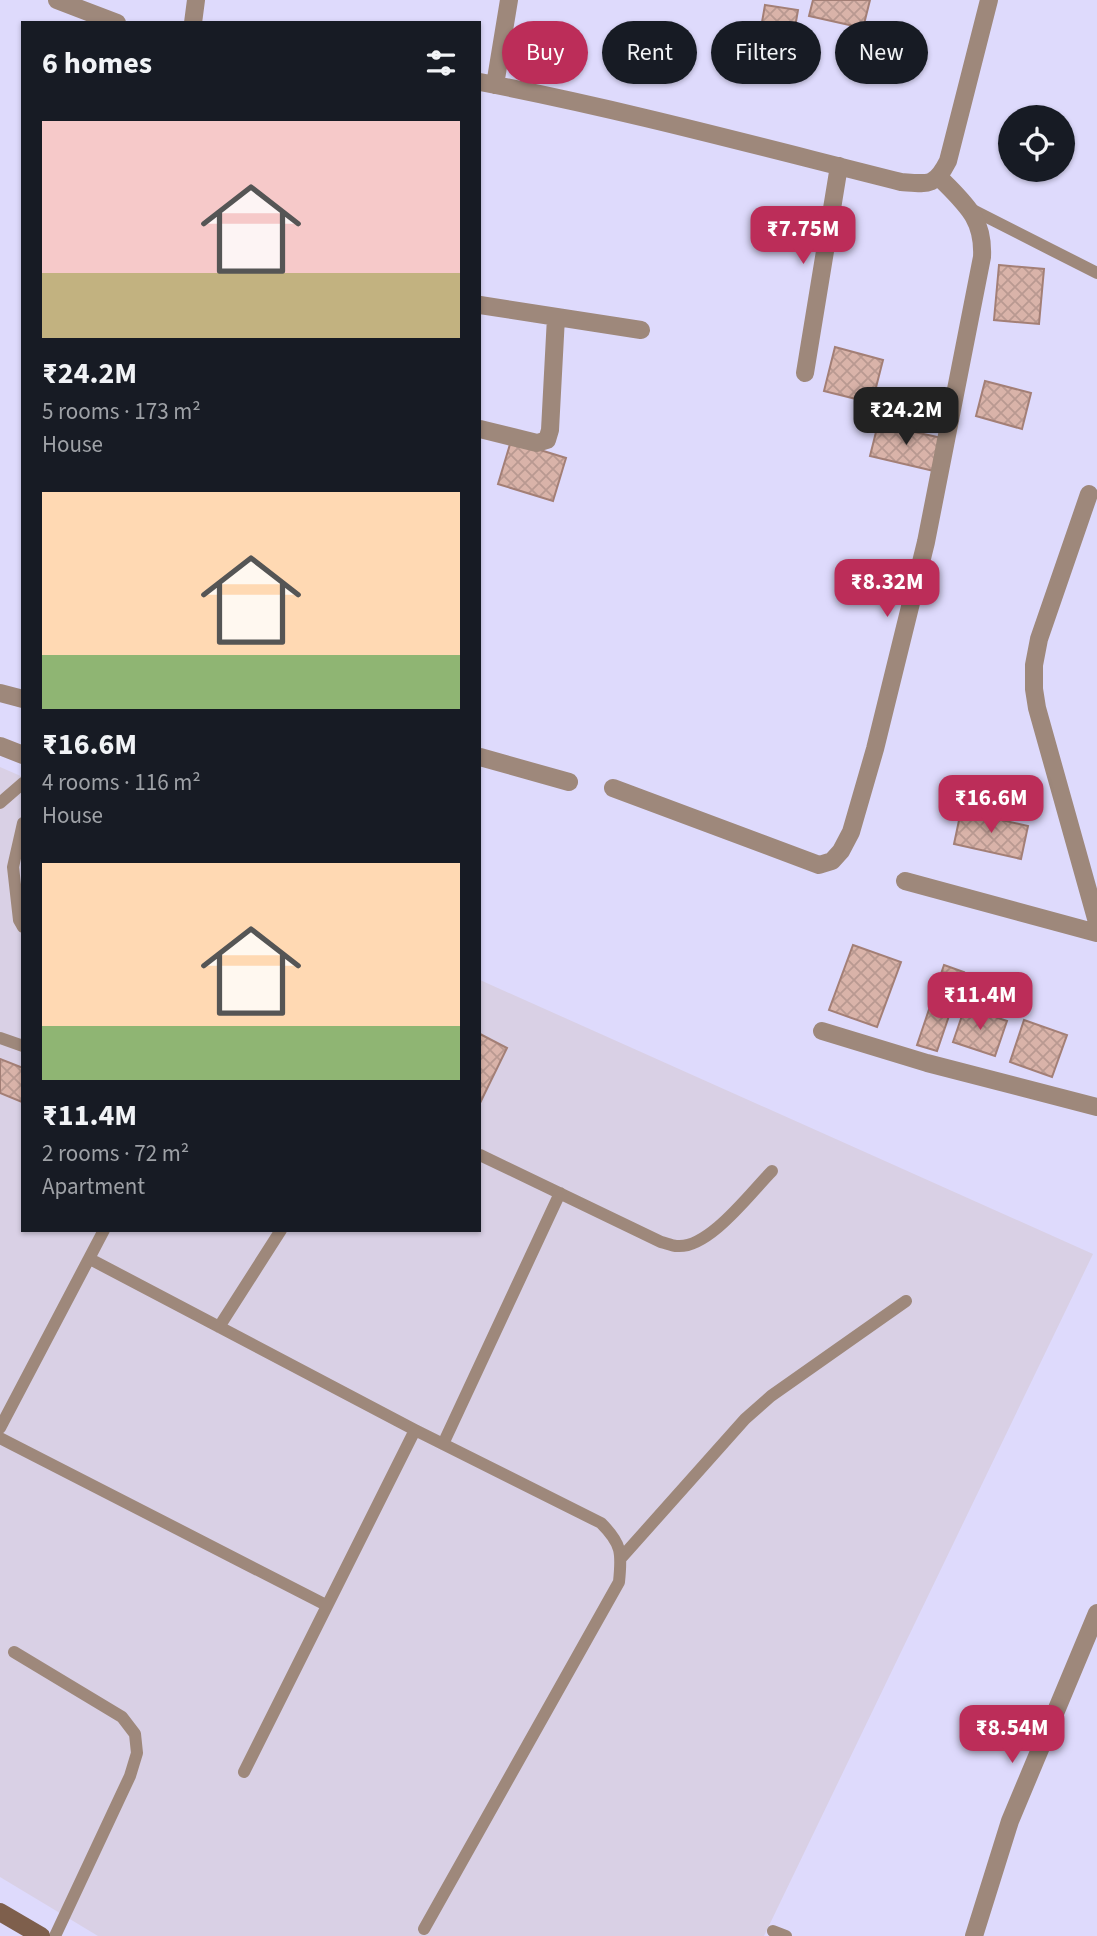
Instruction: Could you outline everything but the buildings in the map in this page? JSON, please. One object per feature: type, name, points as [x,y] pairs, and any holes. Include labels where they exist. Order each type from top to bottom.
[{"type":"main road","points":[[0,1912],[41,1936]]},
{"type":"street","points":[[57,0],[112,21]]},
{"type":"street","points":[[193,21],[196,0]]},
{"type":"street","points":[[509,0],[487,84],[609,108],[901,181],[925,184],[940,177],[948,161],[989,0]]},
{"type":"street","points":[[805,373],[839,166]]},
{"type":"street","points":[[613,788],[820,865],[832,861],[841,851],[851,832],[878,737],[926,542],[982,257],[983,238],[978,222],[969,208],[940,177]]},
{"type":"street","points":[[481,306],[641,330]]},
{"type":"street","points":[[481,429],[537,443],[547,440],[550,430],[556,317]]},
{"type":"street","points":[[1089,494],[1039,639],[1034,665],[1034,689],[1097,922]]},
{"type":"street","points":[[0,693],[21,698]]},
{"type":"street","points":[[0,746],[21,754]]},
{"type":"street","points":[[481,757],[569,782]]},
{"type":"street","points":[[905,881],[1097,933]]},
{"type":"street","points":[[822,1031],[927,1063],[1097,1107]]},
{"type":"street","points":[[974,1936],[1010,1821],[1097,1613]]},
{"type":"lane","points":[[969,208],[1097,273]]},
{"type":"lane","points":[[0,803],[21,785]]},
{"type":"lane","points":[[21,832],[13,867],[21,924]]},
{"type":"lane","points":[[0,1038],[21,1045]]},
{"type":"lane","points":[[481,1155],[661,1242],[678,1247],[696,1242],[715,1230],[772,1171]]},
{"type":"lane","points":[[443,1444],[560,1193]]},
{"type":"lane","points":[[0,1428],[103,1232]]},
{"type":"lane","points":[[219,1327],[280,1232]]},
{"type":"lane","points":[[90,1259],[415,1430],[601,1523],[616,1538],[622,1557],[619,1582],[424,1929]]},
{"type":"lane","points":[[622,1557],[745,1419],[796,1376],[844,1346],[906,1301]]},
{"type":"lane","points":[[244,1772],[415,1430]]},
{"type":"lane","points":[[0,1438],[326,1605]]},
{"type":"lane","points":[[14,1651],[122,1717],[135,1734],[136,1753],[130,1776],[55,1936]]},
{"type":"lane","points":[[773,1931],[786,1936]]},
{"type":"shaded area","points":[[0,767],[21,776],[21,1232],[481,1232],[481,980],[1093,1254],[764,1936],[98,1936],[0,1877]]}]
